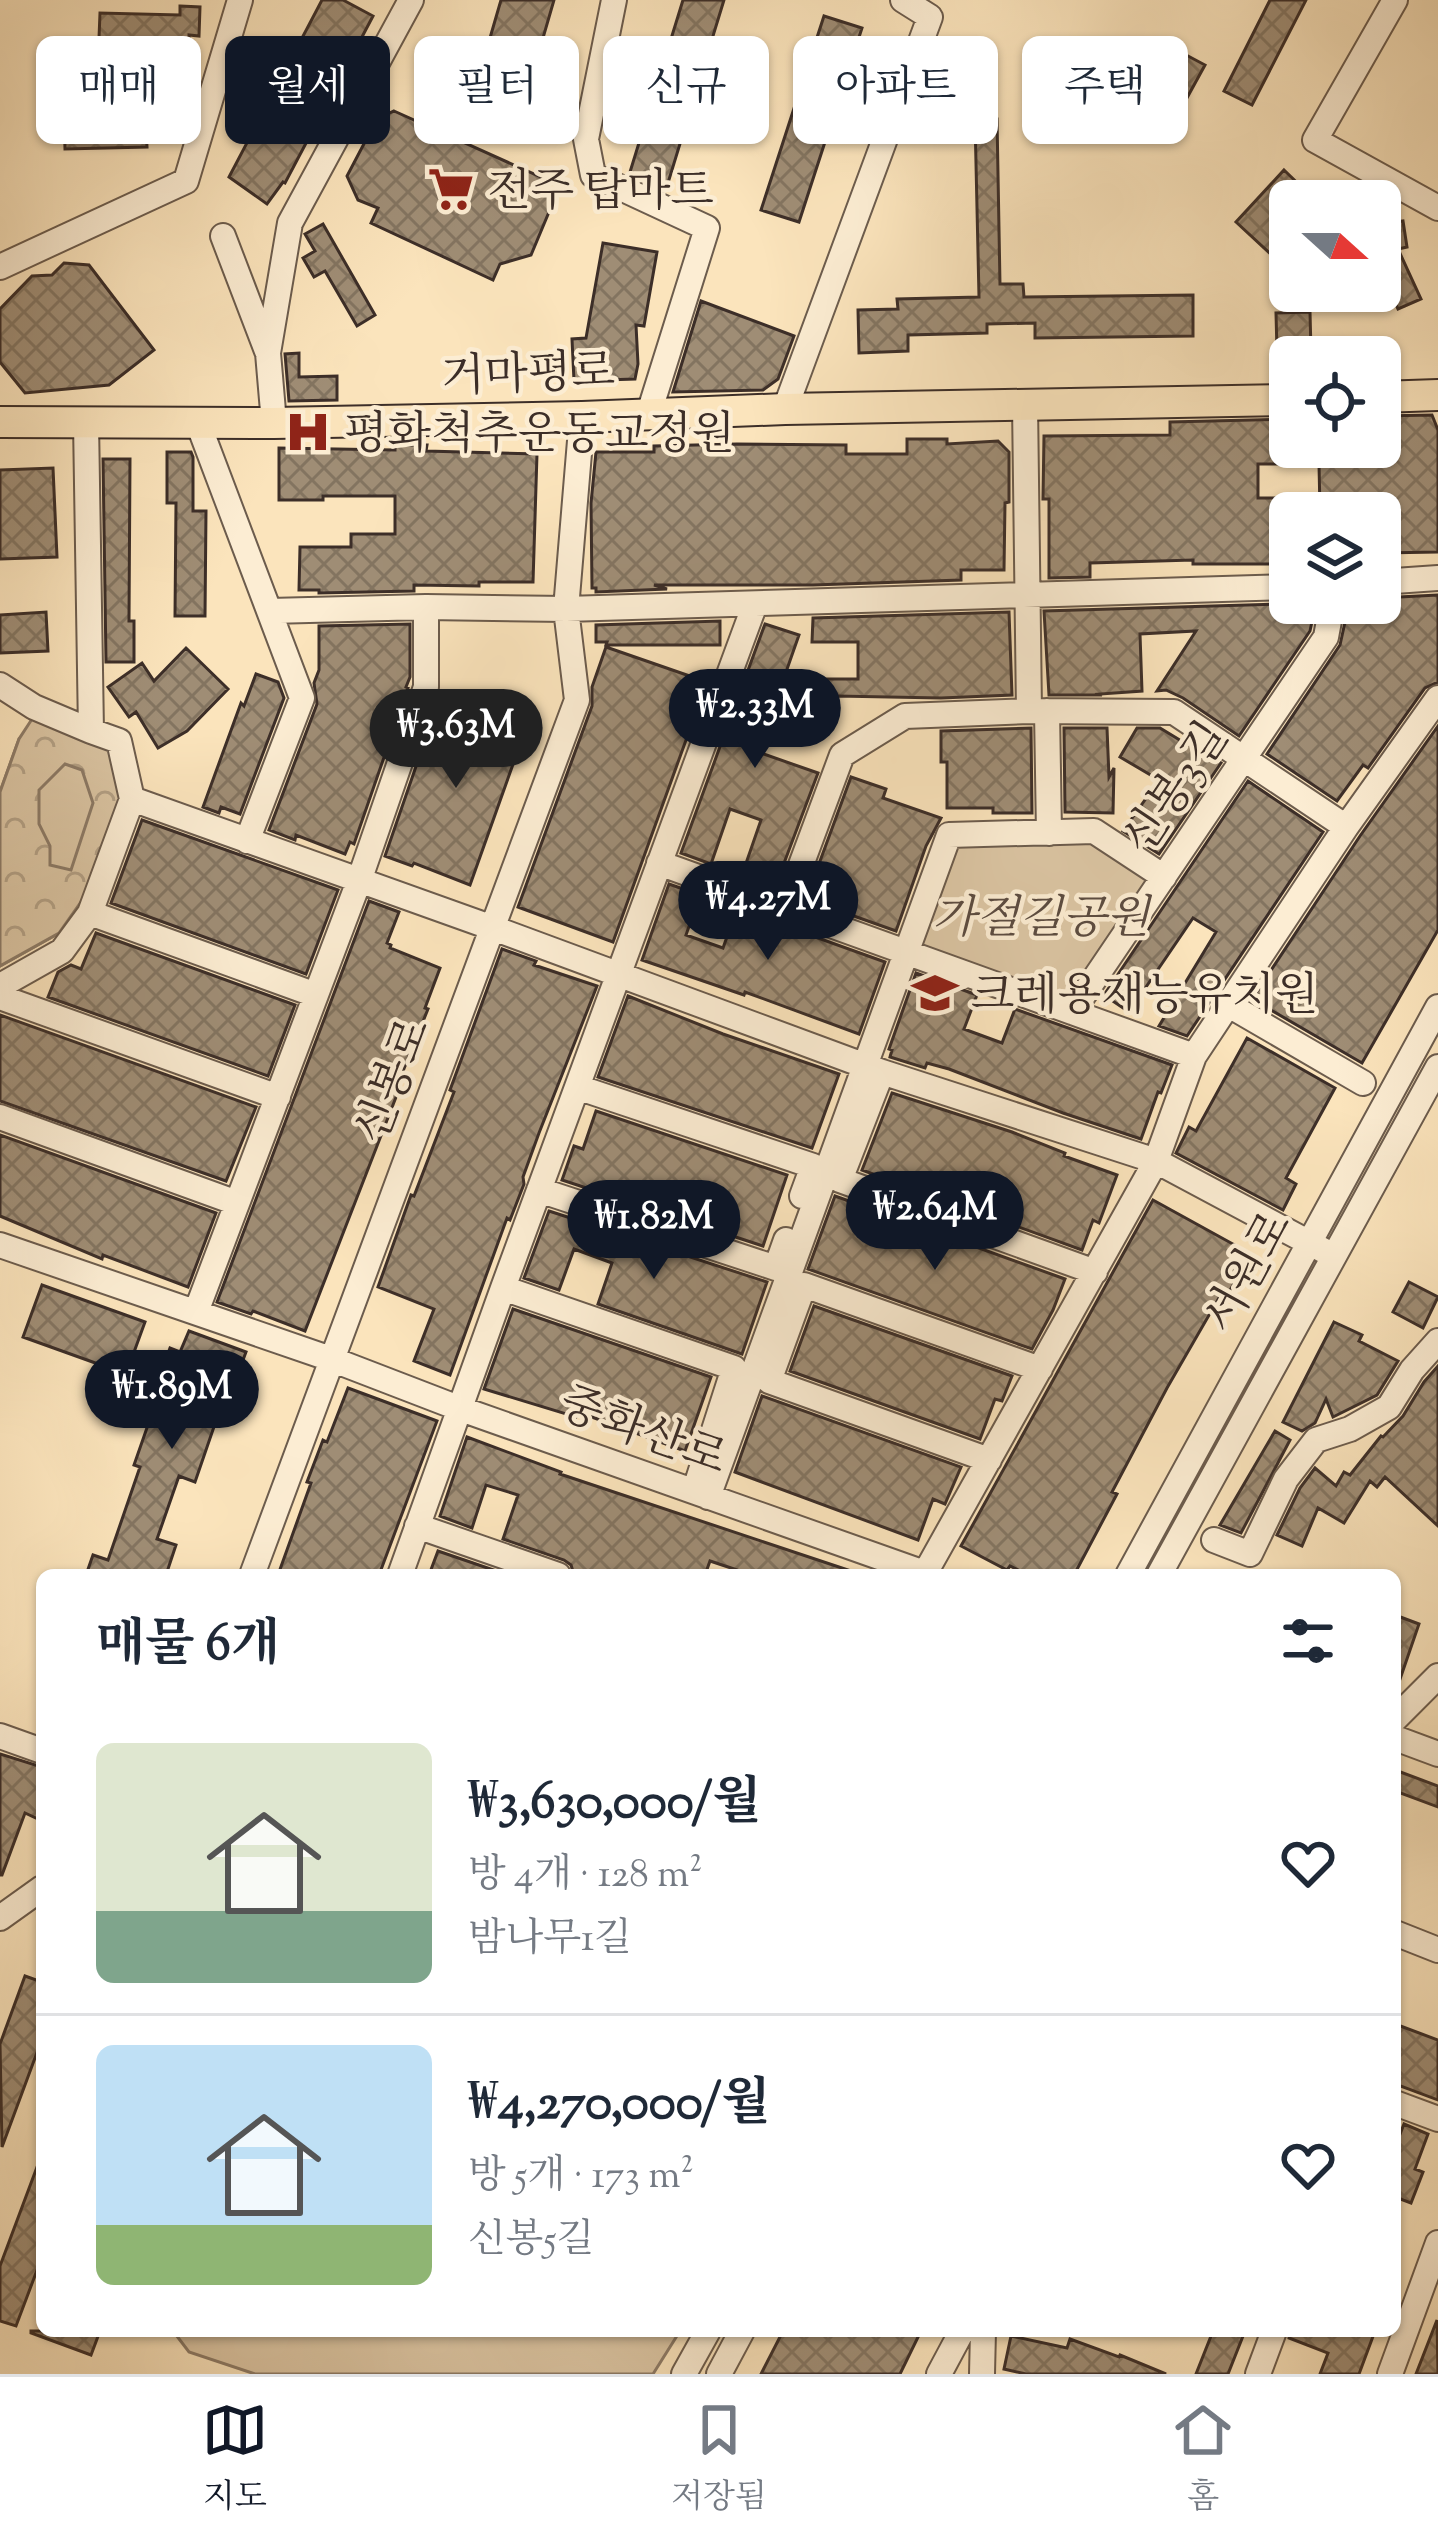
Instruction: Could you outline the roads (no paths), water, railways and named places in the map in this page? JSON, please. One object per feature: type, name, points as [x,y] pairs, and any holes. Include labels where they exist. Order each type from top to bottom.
[{"type":"main road","points":[[1401,396],[1438,395]]},
{"type":"main road","name":"거마평로","points":[[0,422],[274,423],[1269,400]]},
{"type":"street","points":[[0,268],[186,181],[240,0]]},
{"type":"street","points":[[274,423],[268,353],[290,223],[411,0]]},
{"type":"street","points":[[614,0],[586,139],[592,175],[707,228],[650,413]]},
{"type":"street","points":[[785,409],[930,16],[903,0]]},
{"type":"street","points":[[1394,0],[1315,140],[1438,208]]},
{"type":"street","points":[[223,236],[268,353]]},
{"type":"street","points":[[1025,404],[1027,597],[1049,832]]},
{"type":"street","name":"신봉로","points":[[254,1569],[577,700],[566,609],[582,417]]},
{"type":"street","points":[[86,422],[92,731]]},
{"type":"street","points":[[198,423],[302,698],[248,841]]},
{"type":"street","points":[[1401,581],[1438,578]]},
{"type":"street","points":[[270,611],[566,609],[1269,587]]},
{"type":"street","points":[[402,1569],[754,604]]},
{"type":"street","points":[[196,1312],[359,881],[426,687],[426,607]]},
{"type":"street","name":"신봉3길","points":[[1072,1012],[1326,637],[1328,624]]},
{"type":"street","points":[[0,685],[34,706],[119,741],[132,799],[90,913],[62,951],[0,986]]},
{"type":"street","points":[[929,1569],[1156,1161],[1194,1056],[1346,826],[1438,698]]},
{"type":"street","points":[[784,908],[842,755],[905,716],[1174,712],[1346,826]]},
{"type":"street","points":[[132,799],[882,1072],[1156,1161],[1334,1256]]},
{"type":"street","points":[[701,1494],[949,835],[1094,832],[1163,877]]},
{"type":"street","points":[[659,863],[1194,1056]]},
{"type":"street","points":[[90,913],[316,995]]},
{"type":"street","points":[[0,997],[278,1096]]},
{"type":"street","points":[[1227,1004],[1363,1083]]},
{"type":"street","name":"서원로","points":[[1131,1569],[1438,1007]]},
{"type":"street","name":"서원로","points":[[1162,1569],[1438,1067]]},
{"type":"street","points":[[882,1072],[840,1180],[1095,1273]]},
{"type":"street","points":[[539,1190],[776,1268],[813,1166],[577,1087]]},
{"type":"street","points":[[0,1117],[237,1203]]},
{"type":"street","name":"중화산로","points":[[0,1245],[332,1359],[912,1569]]},
{"type":"street","points":[[988,1460],[769,1381],[804,1285],[1040,1370]]},
{"type":"street","points":[[502,1288],[734,1368],[701,1494]]},
{"type":"street","points":[[1214,1540],[1250,1554],[1286,1479],[1316,1440],[1350,1429],[1389,1407],[1438,1341]]},
{"type":"street","points":[[418,1526],[541,1569]]},
{"type":"street","points":[[1401,1713],[1438,1676]]},
{"type":"street","points":[[0,1736],[36,1749]]},
{"type":"street","points":[[1401,1740],[1438,1754]]},
{"type":"street","points":[[0,1918],[36,1892]]},
{"type":"street","points":[[1401,1935],[1438,1950]]},
{"type":"street","points":[[1401,2105],[1438,2120]]},
{"type":"street","points":[[1390,2374],[1438,2242]]},
{"type":"street","points":[[684,2374],[705,2337]]},
{"type":"street","points":[[719,2374],[739,2337]]},
{"type":"street","points":[[939,2374],[959,2337]]},
{"type":"street","points":[[982,2374],[983,2337]]},
{"type":"street","points":[[1258,2374],[1272,2337]]},
{"type":"place","name":"전주 탑마트","points":[[451,189]]},
{"type":"place","name":"평화척추운동교정원","points":[[308,432]]},
{"type":"place","name":"크레용재능유치원","points":[[935,993]]},
{"type":"park label","name":"가절길공원","points":[[1041,916]]}]
